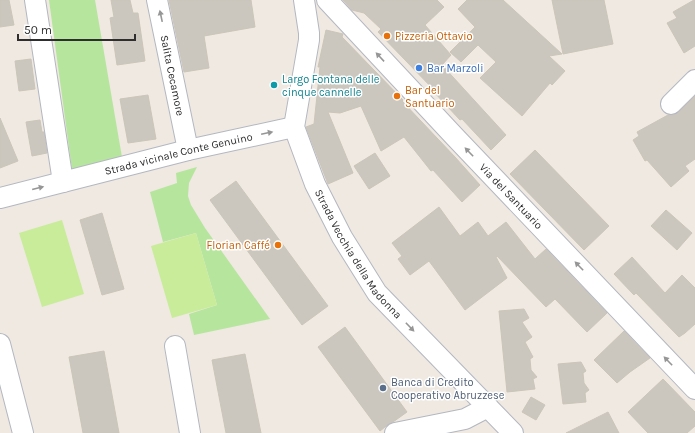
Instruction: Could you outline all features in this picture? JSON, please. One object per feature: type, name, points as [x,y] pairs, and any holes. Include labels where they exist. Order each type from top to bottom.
[{"type":"street","points":[[34,0],[63,182]]},
{"type":"street","name":"Salita Cecamore","points":[[158,0],[188,150]]},
{"type":"street","points":[[294,127],[309,40],[304,0]]},
{"type":"street","points":[[309,33],[324,16],[333,14],[332,5]]},
{"type":"street","name":"Via del Santuario","points":[[332,5],[455,137],[695,389]]},
{"type":"street","points":[[671,104],[695,80]]},
{"type":"street","name":"Strada vicinale Conte Genuino","points":[[0,198],[188,150],[294,127]]},
{"type":"street","name":"Strada Vecchia della Madonna","points":[[294,127],[315,184],[342,237],[377,293],[513,433]]},
{"type":"street","points":[[0,344],[23,433]]},
{"type":"street","points":[[175,346],[190,433]]},
{"type":"street","points":[[395,433],[465,419],[488,407]]},
{"type":"green space","points":[[49,0],[95,0],[123,163],[73,177]]},
{"type":"green space","points":[[197,167],[189,183],[188,196],[191,205],[205,228],[270,319],[194,335],[189,314],[217,305],[196,233],[163,242],[150,192],[177,183],[176,173]]},
{"type":"green space","points":[[62,220],[84,294],[42,307],[19,233]]},
{"type":"green space","points":[[196,233],[217,305],[172,318],[151,246]]},
{"type":"building","points":[[0,0],[9,0],[14,25],[0,27]]},
{"type":"building","points":[[111,0],[130,0],[133,13],[138,13],[145,61],[117,65],[110,18],[114,17]]},
{"type":"building","points":[[169,0],[251,0],[255,27],[204,36],[209,68],[184,72]]},
{"type":"building","points":[[343,0],[437,0],[444,7],[425,25],[451,55],[442,65],[506,135],[491,150],[462,119],[460,120],[433,91],[434,90],[378,32],[381,29],[364,13],[352,10]]},
{"type":"building","points":[[467,0],[503,0],[562,54],[549,56],[565,71],[552,85],[550,83],[522,116],[480,78],[496,62],[478,45],[461,62],[450,52],[475,27],[458,9]]},
{"type":"building","points":[[552,0],[604,0],[613,44],[563,54]]},
{"type":"building","points":[[694,0],[695,46],[684,53],[667,23],[677,18],[673,12]]},
{"type":"building","points":[[326,30],[343,34],[342,37],[403,100],[402,101],[480,185],[462,202],[433,170],[431,171],[404,137],[381,151],[361,106],[340,113],[328,112],[353,173],[328,184],[306,127],[314,124],[320,67],[318,67]]},
{"type":"building","points":[[31,59],[35,89],[19,91],[15,61]]},
{"type":"building","points":[[148,95],[156,139],[128,143],[120,99]]},
{"type":"building","points":[[695,96],[695,159],[685,166],[689,171],[671,187],[647,160],[645,161],[633,140],[639,136],[637,132],[668,115],[674,115],[679,112]]},
{"type":"building","points":[[0,118],[18,161],[0,168]]},
{"type":"building","points":[[40,120],[42,132],[44,132],[47,153],[32,156],[26,122]]},
{"type":"building","points":[[535,150],[609,226],[584,250],[510,174]]},
{"type":"building","points":[[375,153],[390,176],[369,189],[354,166]]},
{"type":"building","points":[[236,181],[328,306],[302,325],[210,200]]},
{"type":"building","points":[[439,207],[460,236],[478,222],[488,236],[506,222],[535,259],[546,249],[607,313],[587,332],[555,299],[546,307],[497,256],[496,257],[507,278],[465,310],[429,261],[410,275],[398,259],[402,256],[392,243]]},
{"type":"building","points":[[666,210],[692,233],[677,250],[651,226]]},
{"type":"building","points":[[102,213],[124,289],[102,295],[80,220]]},
{"type":"building","points":[[632,257],[665,293],[682,275],[695,288],[695,324],[679,337],[636,293],[634,295],[614,274]]},
{"type":"building","points":[[524,309],[529,318],[522,322],[532,337],[525,342],[533,357],[530,359],[531,370],[537,377],[533,379],[535,389],[507,392],[499,311]]},
{"type":"building","points":[[345,327],[407,412],[380,431],[318,347]]},
{"type":"building","points":[[624,331],[650,358],[617,383],[594,360]]},
{"type":"building","points":[[104,351],[119,433],[83,433],[69,357]]},
{"type":"building","points":[[245,354],[261,433],[226,433],[212,360]]},
{"type":"building","points":[[581,362],[586,371],[583,373],[584,383],[589,390],[585,393],[586,402],[563,404],[558,364]]},
{"type":"building","points":[[663,379],[695,412],[695,426],[687,433],[648,433],[628,412]]},
{"type":"building","points":[[531,397],[545,405],[536,420],[522,412]]},
{"type":"building","points":[[608,412],[619,433],[566,433]]},
{"type":"place","name":"Pizzeria Ottavio","points":[[387,36]]},
{"type":"place","name":"Bar Marzoli","points":[[419,68]]},
{"type":"place","name":"Largo Fontana delle cinque cannelle","points":[[274,85]]},
{"type":"place","name":"Bar del Santuario","points":[[397,96]]},
{"type":"place","name":"Florian Caffé","points":[[278,245]]},
{"type":"place","name":"Banca di Credito Cooperativo Abruzzese","points":[[383,388]]}]
